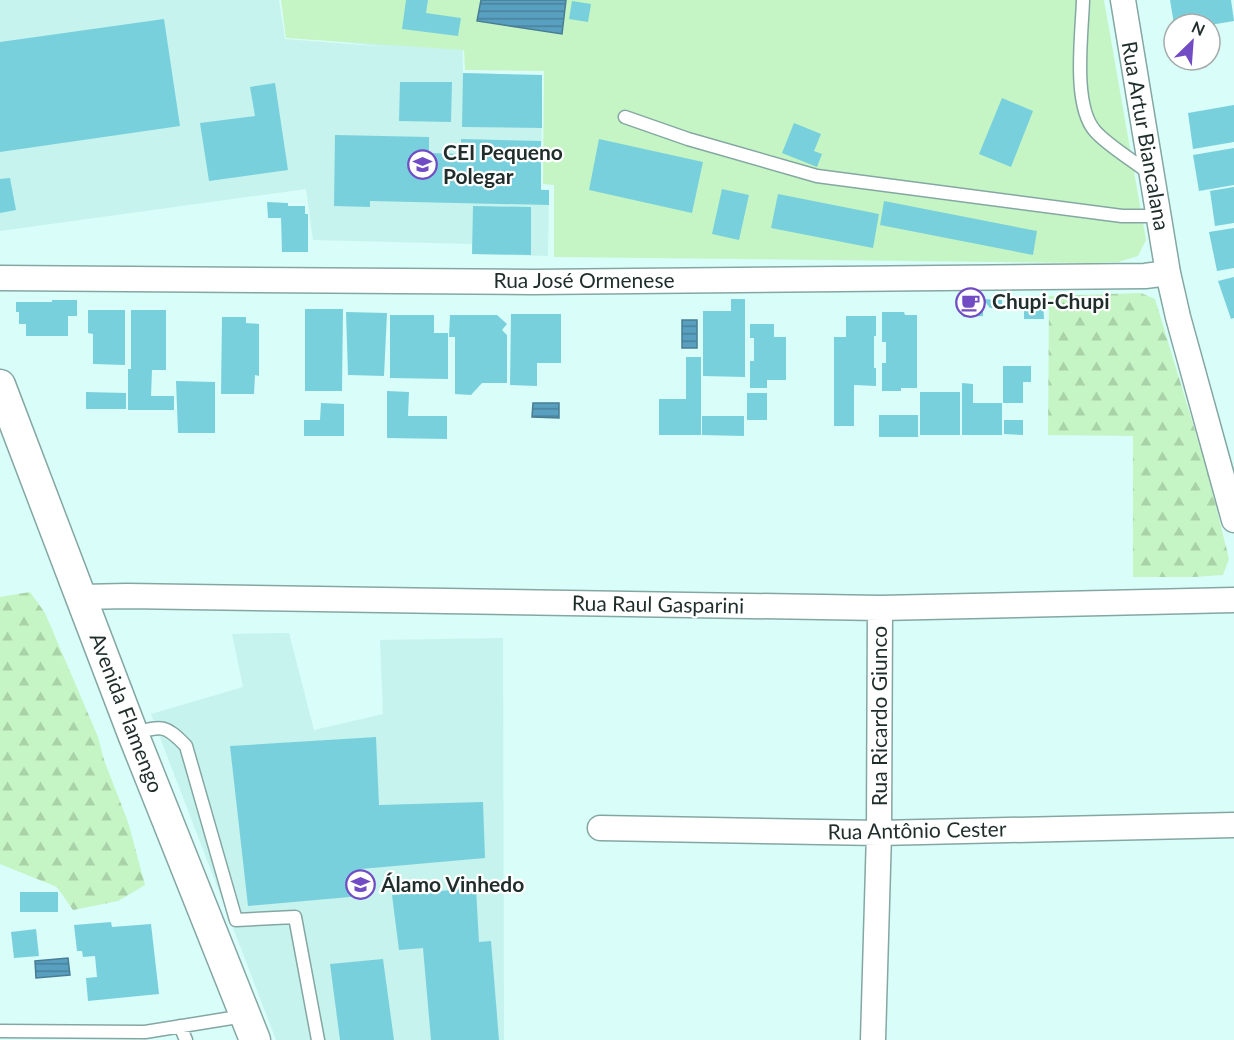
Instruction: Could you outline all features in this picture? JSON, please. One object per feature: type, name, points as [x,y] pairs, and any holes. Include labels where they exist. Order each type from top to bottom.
[{"type":"street","name":"Rua Artur Biancalana","points":[[1123,0],[1168,273],[1234,520]]},
{"type":"street","name":"Rua José Ormenese","points":[[0,278],[545,282],[1145,276],[1168,273]]},
{"type":"street","name":"Avenida Flamengo","points":[[0,386],[133,734],[250,1028]]},
{"type":"street","name":"Rua Raul Gasparini","points":[[81,597],[880,608],[1234,600]]},
{"type":"street","name":"Rua Ricardo Giunco","points":[[873,1040],[879,833],[880,608]]},
{"type":"street","name":"Rua Antônio Cester","points":[[600,828],[879,833],[1234,825]]},
{"type":"lane","points":[[1083,0],[1081,97],[1086,118],[1095,132],[1150,174]]},
{"type":"lane","points":[[625,117],[688,139],[817,176],[1122,216],[1159,216]]},
{"type":"lane","points":[[133,734],[159,727],[172,732],[186,746],[236,920],[295,917],[318,1040]]},
{"type":"lane","points":[[0,1031],[145,1032],[180,1026],[250,1028]]},
{"type":"lane","points":[[180,1026],[186,1040]]},
{"type":"shaded area","points":[[0,0],[279,0],[285,39],[388,47],[313,39],[462,0],[463,73],[542,75],[541,189],[549,190],[548,256],[472,254],[472,244],[313,240],[306,189],[0,231]]},
{"type":"shaded area","name":"Álamo Vinhedo","points":[[289,633],[314,730],[383,714],[380,640],[503,638],[504,1040],[276,1040],[151,714],[243,687],[232,634]]},
{"type":"green space","points":[[281,0],[1104,0],[1146,240],[1138,256],[1118,262],[1087,263],[554,257],[554,185],[543,184],[544,71],[465,70],[464,50],[286,38]]},
{"type":"green space","points":[[1141,293],[1155,299],[1207,470],[1229,559],[1223,575],[1133,577],[1133,436],[1048,435],[1049,296]]},
{"type":"green space","points":[[30,592],[45,613],[98,737],[104,760],[128,822],[145,885],[118,901],[73,910],[57,887],[0,864],[0,597]]},
{"type":"water","points":[[481,0],[566,0],[562,34],[477,21]]},
{"type":"water","points":[[682,320],[697,320],[697,348],[682,348]]},
{"type":"water","points":[[533,403],[559,403],[559,418],[532,417]]},
{"type":"water","points":[[68,958],[70,975],[36,978],[35,961]]},
{"type":"building","points":[[406,0],[428,0],[426,13],[461,18],[458,36],[402,29]]},
{"type":"building","points":[[1170,0],[1231,0],[1234,21],[1222,23],[1222,12],[1172,12]]},
{"type":"building","points":[[572,1],[591,4],[588,22],[569,19]]},
{"type":"building","points":[[164,19],[180,126],[0,152],[0,42]]},
{"type":"building","points":[[463,73],[542,75],[542,128],[462,127]]},
{"type":"building","points":[[400,82],[452,82],[451,122],[399,121]]},
{"type":"building","points":[[275,83],[288,170],[209,181],[200,123],[255,116],[250,87]]},
{"type":"building","points":[[1002,98],[1033,111],[1011,167],[979,154]]},
{"type":"building","points":[[1234,105],[1234,142],[1193,149],[1188,113]]},
{"type":"building","points":[[794,123],[821,134],[814,151],[822,154],[817,167],[782,153]]},
{"type":"building","points":[[335,135],[429,137],[429,153],[461,154],[461,139],[541,141],[541,190],[549,190],[549,205],[370,201],[370,207],[334,206]]},
{"type":"building","points":[[599,139],[703,162],[692,213],[589,190]]},
{"type":"building","points":[[1234,148],[1234,185],[1199,191],[1193,155]]},
{"type":"building","points":[[10,178],[16,210],[0,213],[0,179]]},
{"type":"building","points":[[1234,187],[1234,223],[1215,226],[1210,191]]},
{"type":"building","points":[[722,189],[749,195],[739,240],[712,234]]},
{"type":"building","points":[[778,194],[879,214],[873,248],[771,228]]},
{"type":"building","points":[[884,201],[1037,231],[1033,255],[880,225]]},
{"type":"building","points":[[267,202],[305,206],[305,214],[308,214],[308,252],[282,252],[281,218],[268,218]]},
{"type":"building","points":[[473,206],[531,207],[531,255],[472,254]]},
{"type":"building","points":[[1234,228],[1234,268],[1217,271],[1209,232]]},
{"type":"building","points":[[1234,277],[1234,318],[1231,319],[1218,281]]},
{"type":"building","points":[[1024,298],[1043,298],[1044,319],[1024,319]]},
{"type":"building","points":[[731,299],[745,299],[745,377],[703,376],[703,311],[731,311]]},
{"type":"building","points":[[963,299],[983,299],[983,316],[963,317]]},
{"type":"building","points":[[983,299],[1002,300],[1002,308],[990,308]]},
{"type":"building","points":[[52,300],[77,300],[77,316],[68,316],[68,336],[26,336],[26,324],[19,324],[16,302],[52,302]]},
{"type":"building","points":[[305,309],[343,309],[342,391],[305,391]]},
{"type":"building","points":[[88,310],[125,310],[125,365],[93,364],[93,334],[88,333]]},
{"type":"building","points":[[131,310],[166,310],[166,370],[152,370],[151,396],[174,396],[174,410],[128,410]]},
{"type":"building","points":[[346,312],[387,313],[384,376],[348,375]]},
{"type":"building","points":[[882,312],[904,312],[905,315],[917,315],[917,388],[882,391],[882,363],[886,363],[886,342],[882,342]]},
{"type":"building","points":[[511,314],[561,314],[561,363],[537,363],[537,386],[510,385]]},
{"type":"building","points":[[390,315],[434,315],[434,333],[448,333],[448,379],[390,378]]},
{"type":"building","points":[[450,315],[497,315],[507,324],[502,330],[507,335],[507,383],[482,383],[471,395],[455,394],[455,337],[449,337]]},
{"type":"building","points":[[846,316],[876,316],[874,368],[876,368],[876,386],[854,385],[854,426],[834,426],[834,337],[846,337]]},
{"type":"building","points":[[222,317],[246,317],[246,323],[259,324],[259,376],[255,375],[254,394],[221,394]]},
{"type":"building","points":[[750,324],[774,324],[774,337],[786,337],[786,380],[767,380],[767,388],[750,388],[750,361],[754,361],[754,338],[750,338]]},
{"type":"building","points":[[686,357],[701,357],[701,435],[659,435],[659,399],[686,399]]},
{"type":"building","points":[[1003,366],[1031,366],[1031,382],[1023,382],[1023,403],[1003,403]]},
{"type":"building","points":[[176,381],[215,382],[215,433],[178,433]]},
{"type":"building","points":[[962,383],[973,384],[973,403],[1002,403],[1002,435],[962,435]]},
{"type":"building","points":[[387,391],[409,392],[408,416],[447,416],[447,439],[387,438]]},
{"type":"building","points":[[86,392],[126,393],[126,409],[86,409]]},
{"type":"building","points":[[920,392],[960,392],[960,435],[920,435]]},
{"type":"building","points":[[747,393],[767,393],[767,420],[747,420]]},
{"type":"building","points":[[321,403],[344,404],[344,436],[304,436],[304,420],[320,420]]},
{"type":"building","points":[[879,415],[918,415],[918,437],[879,437]]},
{"type":"building","points":[[702,416],[744,416],[744,436],[702,435]]},
{"type":"building","points":[[1004,420],[1023,420],[1023,435],[1004,434]]},
{"type":"building","points":[[376,737],[379,805],[483,802],[485,858],[361,869],[361,896],[248,906],[230,746]]},
{"type":"building","points":[[476,888],[479,942],[491,941],[499,1040],[431,1040],[423,948],[399,950],[392,895]]},
{"type":"building","points":[[20,892],[58,892],[58,912],[20,912]]},
{"type":"building","points":[[111,922],[112,927],[151,924],[159,994],[88,1001],[86,978],[97,977],[95,956],[83,957],[82,951],[77,951],[74,925]]},
{"type":"building","points":[[36,929],[39,956],[14,958],[11,932]]},
{"type":"building","points":[[383,959],[394,1040],[340,1040],[330,964]]},
{"type":"place","name":"CEI Pequeno Polegar","points":[[422,165]]},
{"type":"place","name":"Chupi-Chupi","points":[[971,302]]},
{"type":"place","name":"Álamo Vinhedo","points":[[360,885]]}]
